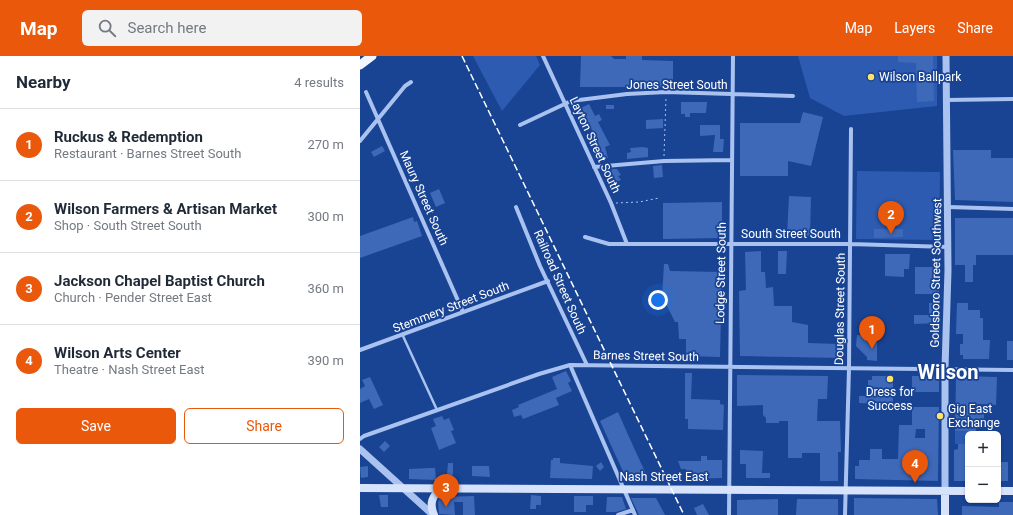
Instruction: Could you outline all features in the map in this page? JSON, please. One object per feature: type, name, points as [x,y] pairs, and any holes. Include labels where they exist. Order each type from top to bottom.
[{"type":"main road","points":[[360,65],[372,56]]},
{"type":"main road","name":"Nash Street East","points":[[360,488],[965,491]]},
{"type":"main road","points":[[433,515],[431,506],[432,500],[434,494],[442,488]]},
{"type":"main road","points":[[945,491],[945,515]]},
{"type":"main road","points":[[1001,491],[1013,491]]},
{"type":"street","name":"Layton Street South","points":[[543,56],[611,203],[627,244]]},
{"type":"street","name":"Lodge Street South","points":[[729,515],[733,56]]},
{"type":"street","name":"Goldsboro Street Southwest","points":[[945,491],[945,368],[948,247],[946,56]]},
{"type":"street","points":[[360,141],[405,86],[411,82]]},
{"type":"street","name":"Maury Street South","points":[[366,92],[463,312]]},
{"type":"street","name":"Jones Street South","points":[[520,125],[565,104],[585,99],[666,92],[793,96]]},
{"type":"street","points":[[947,100],[1013,99]]},
{"type":"street","name":"Douglas Street South","points":[[845,515],[851,244],[851,129]]},
{"type":"street","points":[[594,167],[664,161],[732,160]]},
{"type":"street","name":"Railroad Street South","points":[[516,207],[587,365]]},
{"type":"street","points":[[948,207],[1013,209]]},
{"type":"street","name":"South Street South","points":[[585,237],[609,244],[851,244],[948,247]]},
{"type":"street","name":"Stemmery Street South","points":[[360,350],[403,336],[548,281]]},
{"type":"street","points":[[570,365],[635,515]]},
{"type":"street","name":"Barnes Street South","points":[[360,439],[364,436],[538,374],[570,365],[945,368],[1013,370]]},
{"type":"street","points":[[360,450],[433,515]]},
{"type":"street","points":[[618,515],[633,510]]},
{"type":"lane","points":[[403,336],[438,410]]},
{"type":"path","points":[[664,161],[666,92]]},
{"type":"path","points":[[611,203],[639,202],[659,198]]},
{"type":"shaded area","points":[[473,56],[536,56],[540,65],[502,111]]},
{"type":"shaded area","name":"Wilson Ballpark","points":[[798,56],[937,56],[937,106],[844,116],[810,98]]},
{"type":"shaded area","points":[[857,171],[940,172],[939,240],[856,239]]},
{"type":"shaded area","points":[[955,431],[965,431],[965,444],[955,444]]},
{"type":"building","points":[[581,56],[611,56],[614,59],[626,59],[626,56],[642,56],[642,60],[673,61],[673,87],[580,87]]},
{"type":"building","points":[[898,56],[933,56],[934,101],[917,102],[916,63],[898,62]]},
{"type":"building","points":[[681,102],[707,102],[706,113],[690,113],[690,117],[685,117],[685,114],[681,114]]},
{"type":"building","points":[[589,104],[595,116],[599,114],[602,120],[598,122],[610,145],[605,147],[608,158],[602,160],[597,140],[581,108]]},
{"type":"building","points":[[606,105],[614,105],[614,109],[606,109]]},
{"type":"building","points":[[803,112],[823,117],[811,166],[788,161],[788,176],[740,176],[740,123],[800,123]]},
{"type":"building","points":[[663,119],[663,128],[646,129],[646,120]]},
{"type":"building","points":[[700,125],[720,125],[720,139],[724,139],[723,152],[713,152],[715,135],[700,136]]},
{"type":"building","points":[[382,146],[385,151],[374,157],[371,152]]},
{"type":"building","points":[[630,148],[648,148],[648,157],[627,159],[627,153],[631,152]]},
{"type":"building","points":[[953,150],[991,150],[991,158],[1013,158],[1013,202],[955,200]]},
{"type":"building","points":[[662,165],[663,177],[654,178],[653,166]]},
{"type":"building","points":[[617,169],[621,175],[618,176],[621,180],[613,184],[611,180],[613,179],[609,171]]},
{"type":"building","points":[[439,189],[445,203],[436,207],[430,193]]},
{"type":"building","points":[[789,196],[811,197],[810,236],[787,235]]},
{"type":"building","points":[[722,202],[722,238],[663,239],[663,203]]},
{"type":"building","points":[[413,217],[414,222],[417,221],[422,236],[360,258],[360,236]]},
{"type":"building","points":[[955,218],[1013,218],[1013,255],[976,255],[976,265],[973,265],[973,282],[965,282],[965,265],[955,265]]},
{"type":"building","points":[[874,229],[903,229],[903,237],[874,238]]},
{"type":"building","points":[[761,251],[761,272],[765,272],[766,288],[773,287],[774,306],[792,306],[792,322],[808,325],[808,343],[839,344],[839,346],[842,346],[842,358],[740,356],[739,291],[746,290],[745,252]]},
{"type":"building","points":[[778,251],[787,251],[786,274],[778,274]]},
{"type":"building","points":[[885,254],[910,254],[909,269],[904,269],[904,277],[885,276]]},
{"type":"building","points":[[664,264],[668,264],[670,271],[722,272],[720,357],[686,356],[686,339],[679,339],[678,322],[675,322],[662,296]]},
{"type":"building","points":[[915,267],[939,267],[939,294],[915,294]]},
{"type":"building","points":[[929,303],[939,303],[939,323],[914,324],[914,315],[929,315]]},
{"type":"building","points":[[957,303],[968,303],[968,310],[980,310],[980,318],[983,318],[983,340],[990,340],[989,359],[963,359],[963,355],[960,355],[960,344],[963,344],[963,334],[956,334]]},
{"type":"building","points":[[857,335],[877,336],[877,361],[867,360],[867,357],[856,346]]},
{"type":"building","points":[[1007,341],[1013,341],[1013,360],[1007,360]]},
{"type":"building","points":[[566,371],[571,381],[568,383],[572,391],[556,398],[559,405],[523,419],[521,415],[514,417],[512,410],[519,407],[518,405],[557,389],[552,377]]},
{"type":"building","points":[[685,373],[692,373],[691,399],[720,400],[720,404],[724,405],[723,430],[688,429],[688,419],[685,419]]},
{"type":"building","points":[[737,375],[828,376],[827,399],[818,399],[817,421],[840,421],[841,452],[838,452],[838,481],[820,481],[820,453],[802,453],[802,458],[788,458],[788,421],[766,423],[766,418],[763,415],[763,405],[737,406]]},
{"type":"building","points":[[872,376],[893,376],[893,410],[878,410],[878,404],[859,403],[859,396],[865,396],[865,386],[868,386],[868,380],[872,380]]},
{"type":"building","points":[[912,376],[939,376],[939,392],[912,392]]},
{"type":"building","points":[[956,376],[997,377],[996,405],[978,404],[978,413],[984,414],[984,421],[976,420],[976,431],[955,431]]},
{"type":"building","points":[[370,377],[383,405],[374,409],[369,399],[360,403],[360,389],[365,386],[362,380]]},
{"type":"building","points":[[912,407],[939,407],[938,481],[855,479],[855,466],[859,466],[859,460],[870,460],[870,449],[882,449],[882,459],[898,459],[899,425],[912,425]],"holes":[[[916,429],[925,429],[925,438],[915,438]]]},
{"type":"building","points":[[618,412],[648,478],[627,480],[600,421]]},
{"type":"building","points":[[442,416],[444,420],[449,418],[454,430],[451,431],[456,443],[439,450],[431,428],[436,426],[433,419]]},
{"type":"building","points":[[385,441],[390,446],[384,452],[379,447]]},
{"type":"building","points":[[958,444],[965,444],[965,481],[954,481],[954,450],[958,449]]},
{"type":"building","points":[[740,450],[763,451],[762,473],[770,473],[770,478],[746,478],[746,464],[740,464]]},
{"type":"building","points":[[701,456],[707,456],[707,460],[722,460],[722,478],[686,479],[686,469],[681,469],[678,461],[701,461]]},
{"type":"building","points":[[553,458],[560,458],[560,463],[593,466],[592,479],[550,478],[551,460],[553,460]]},
{"type":"building","points":[[601,462],[604,467],[600,471],[596,466]]},
{"type":"building","points":[[1001,462],[1008,462],[1008,481],[1001,481]]},
{"type":"building","points":[[448,463],[453,463],[453,475],[447,475]]},
{"type":"building","points":[[368,466],[368,477],[361,478],[360,467]]},
{"type":"building","points":[[472,466],[489,466],[490,477],[472,476]]},
{"type":"building","points":[[435,468],[436,480],[409,479],[409,469]]},
{"type":"building","points":[[379,495],[388,495],[388,507],[381,507]]},
{"type":"building","points":[[531,495],[541,496],[541,505],[536,505],[536,509],[530,509]]},
{"type":"building","points":[[474,496],[475,515],[463,515],[463,502],[454,502],[455,515],[439,514],[438,502],[440,497]]},
{"type":"building","points":[[574,496],[593,496],[593,505],[586,505],[586,512],[574,512]]},
{"type":"building","points":[[607,497],[622,497],[626,509],[616,512],[606,512]]},
{"type":"building","points":[[631,498],[656,498],[665,515],[639,515]]},
{"type":"building","points":[[854,498],[937,499],[938,515],[854,515]]},
{"type":"building","points":[[778,499],[778,515],[737,515],[737,500]]},
{"type":"building","points":[[797,499],[838,499],[838,515],[796,515]]},
{"type":"building","points":[[1001,502],[1013,502],[1013,515],[962,515],[962,506],[999,507],[999,503]]},
{"type":"building","points":[[703,504],[709,515],[697,515],[694,508]]},
{"type":"railway","points":[[462,56],[684,515]]},
{"type":"place","name":"Wilson Ballpark","points":[[871,77]]},
{"type":"place","name":"Wilson Farmers & Artisan Market","points":[[891,234]]},
{"type":"place","name":"Ruckus & Redemption","points":[[872,349]]},
{"type":"place","name":"Dress for Success","points":[[890,379]]},
{"type":"place","name":"Gig East Exchange","points":[[940,416]]},
{"type":"place","name":"Wilson Arts Center","points":[[915,483]]},
{"type":"place","name":"Jackson Chapel Baptist Church","points":[[446,507]]},
{"type":"district","name":"Wilson","points":[[948,372]]}]
